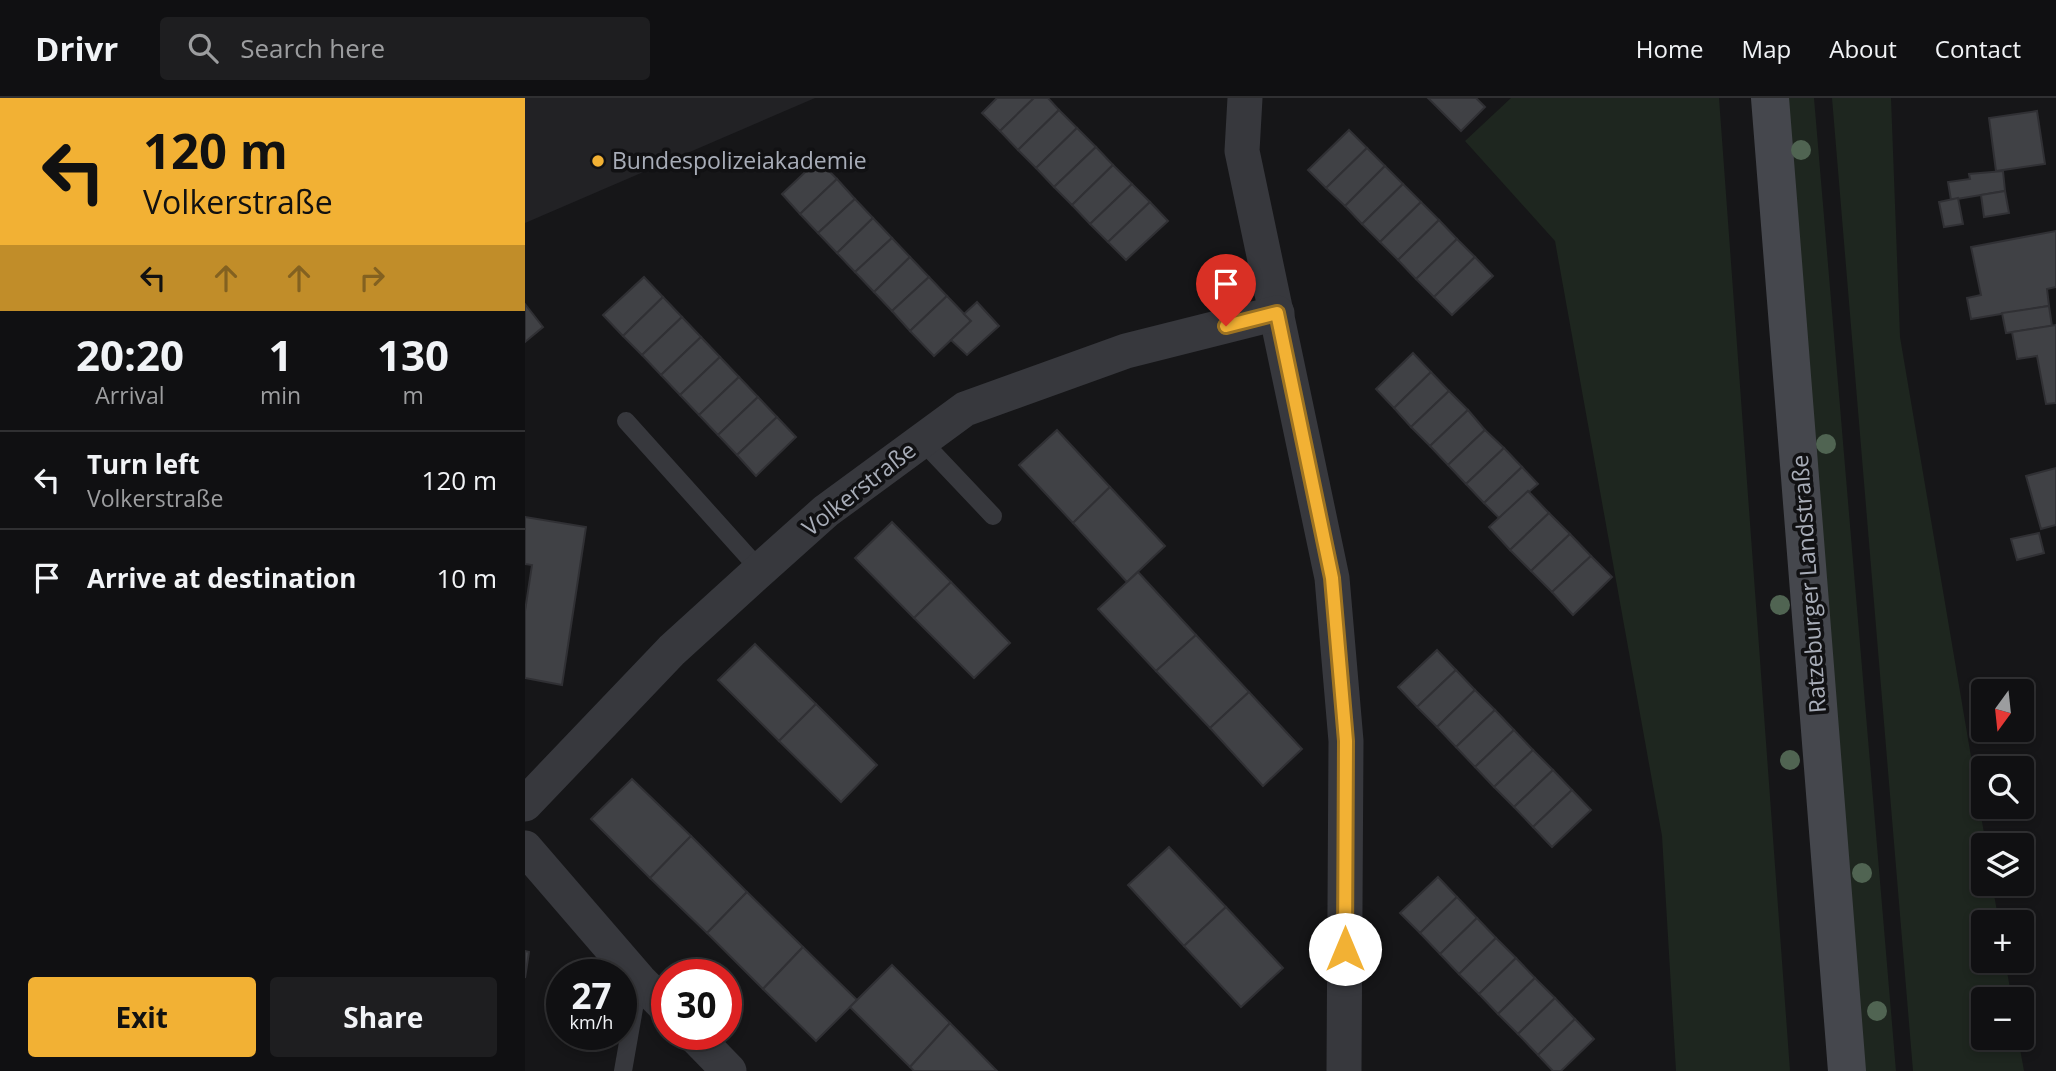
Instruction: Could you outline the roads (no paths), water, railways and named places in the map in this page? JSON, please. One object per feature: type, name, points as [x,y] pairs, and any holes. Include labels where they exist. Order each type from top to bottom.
[{"type":"main road","name":"Ratzeburger Landstraße","points":[[1770,98],[1847,1071]]},
{"type":"street","points":[[1242,99],[1242,151],[1332,578],[1346,741],[1344,1071]]},
{"type":"street","name":"Volkerstraße","points":[[525,804],[672,650],[760,570],[826,511],[965,409],[1126,351],[1277,313]]},
{"type":"street","points":[[525,848],[651,992]]},
{"type":"street","points":[[709,1050],[729,1071]]},
{"type":"lane","points":[[626,421],[760,570]]},
{"type":"lane","points":[[922,441],[993,516]]},
{"type":"lane","points":[[623,1071],[639,980]]},
{"type":"place","name":"Bundespolizeiakademie","points":[[598,161]]}]
